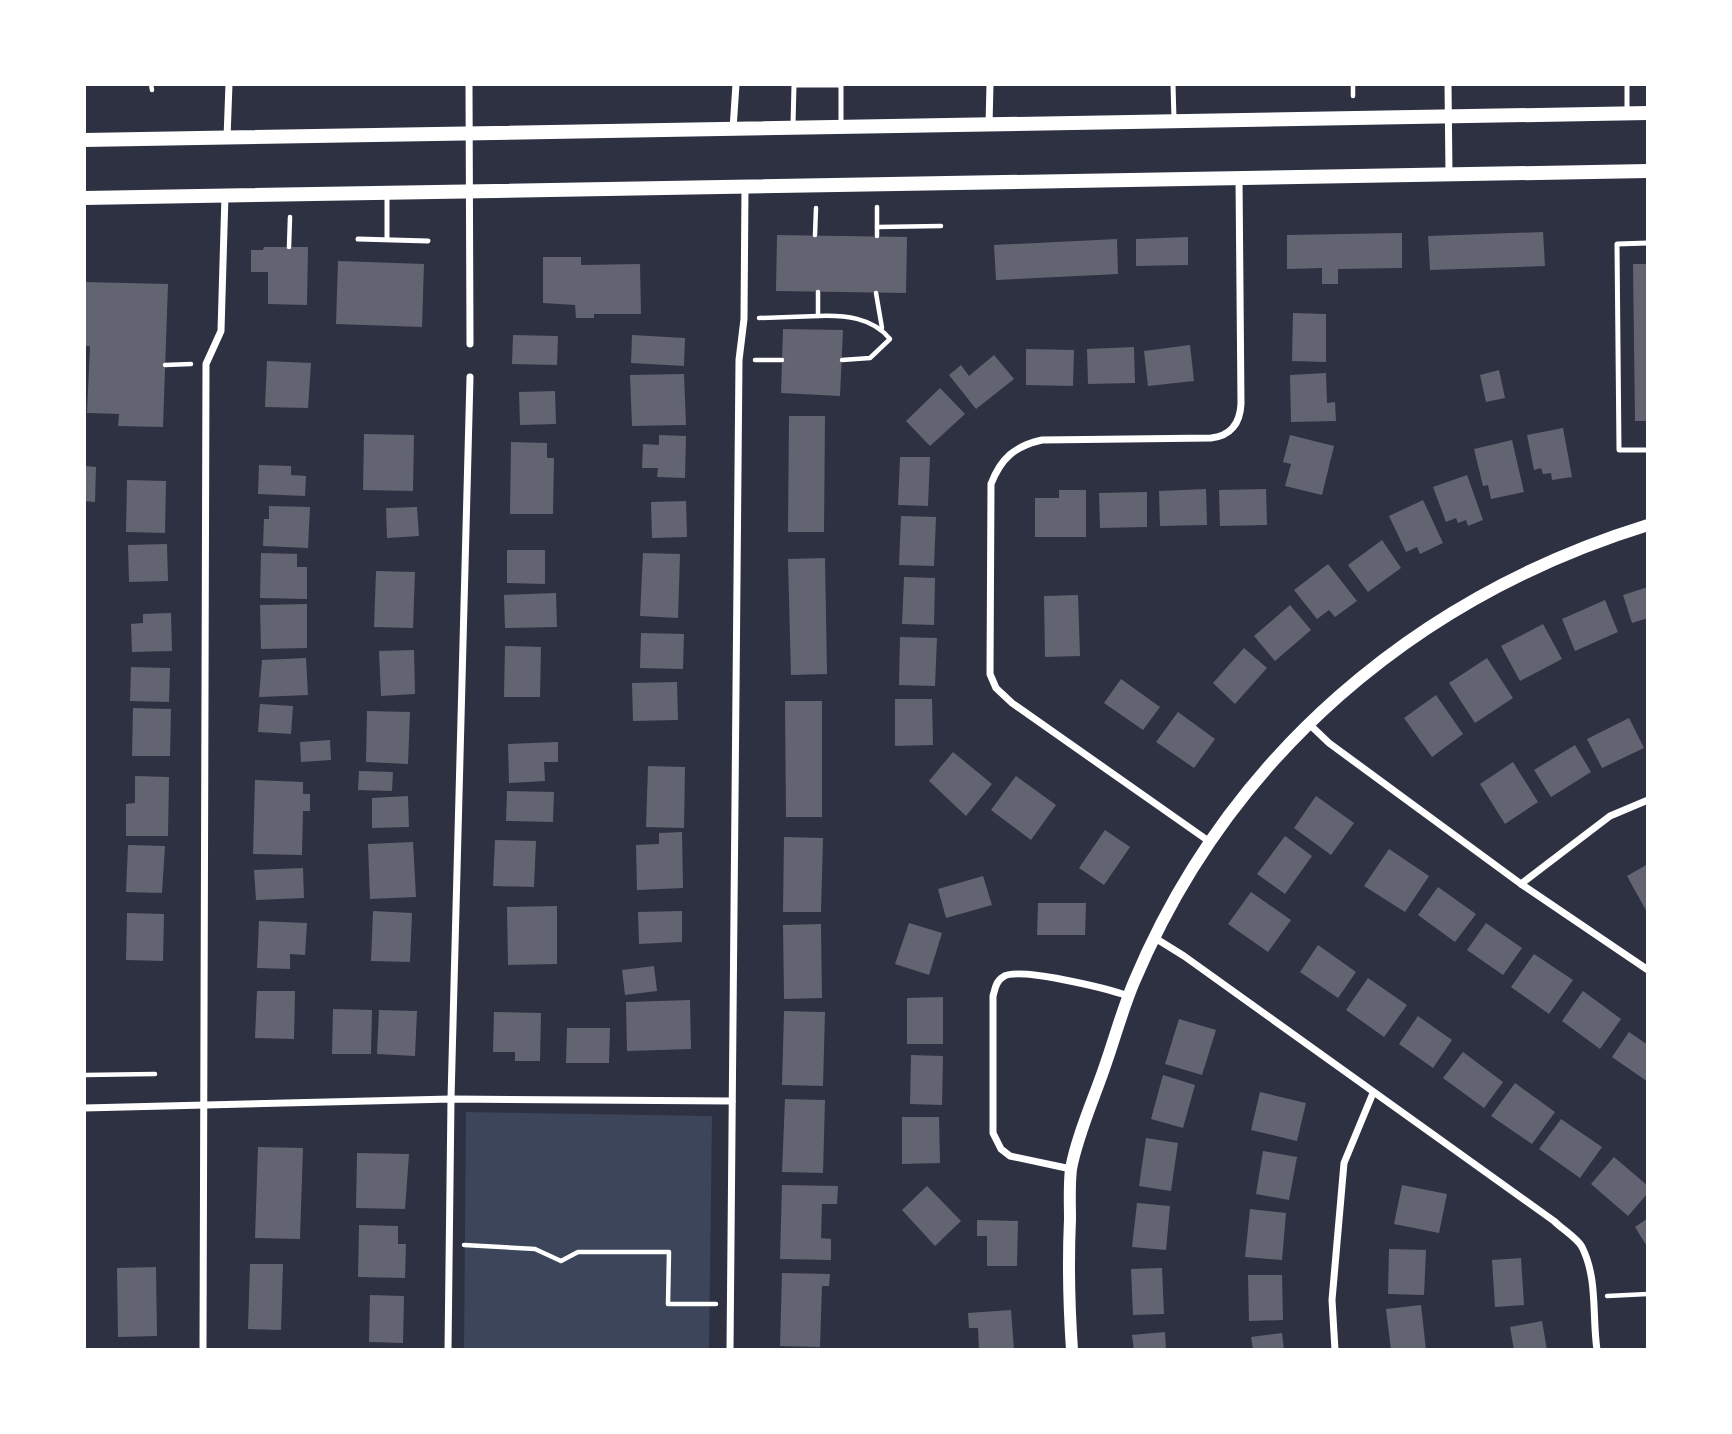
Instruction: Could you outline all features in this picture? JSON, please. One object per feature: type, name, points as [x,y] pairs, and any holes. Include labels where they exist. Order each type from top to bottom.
[{"type":"main road","points":[[84,140],[1648,113]]},
{"type":"main road","points":[[84,198],[1648,171]]},
{"type":"street","points":[[227,138],[229,84]]},
{"type":"street","points":[[469,84],[470,344]]},
{"type":"street","points":[[733,129],[736,84]]},
{"type":"street","points":[[989,125],[990,84]]},
{"type":"street","points":[[1448,84],[1449,175]]},
{"type":"street","points":[[1210,842],[1012,703],[996,688],[989,674],[991,484],[997,467],[1022,444],[1042,440],[1211,438],[1228,433],[1236,424],[1241,404],[1239,178]]},
{"type":"street","points":[[730,1350],[739,360],[744,319],[745,187]]},
{"type":"street","points":[[203,1350],[206,364],[221,331],[225,195]]},
{"type":"street","points":[[448,1350],[451,1099],[470,377]]},
{"type":"street","points":[[1072,1350],[1068,1283],[1071,1169],[1128,996],[1184,883],[1210,842],[1257,781],[1307,723],[1381,660],[1465,603],[1554,558],[1648,525]]},
{"type":"street","points":[[1307,723],[1329,743],[1521,884],[1648,970]]},
{"type":"street","points":[[1521,884],[1610,816],[1648,800]]},
{"type":"street","points":[[1155,938],[1184,956],[1554,1222],[1581,1245],[1595,1296],[1593,1324],[1597,1350]]},
{"type":"street","points":[[1071,1169],[1010,1156],[1000,1149],[992,1133],[993,996],[996,985],[1002,977],[1013,972],[1082,984],[1128,996]]},
{"type":"street","points":[[1335,1350],[1332,1300],[1344,1163],[1373,1093]]},
{"type":"street","points":[[84,1108],[451,1099],[732,1101]]},
{"type":"lane","points":[[1173,84],[1174,121]]},
{"type":"lane","points":[[1627,84],[1628,114]]},
{"type":"lane","points":[[793,128],[794,85],[841,85],[841,127]]},
{"type":"lane","points":[[387,192],[387,239]]},
{"type":"lane","points":[[358,239],[428,240]]},
{"type":"lane","points":[[1648,243],[1617,244],[1619,450],[1648,450]]},
{"type":"path","points":[[1353,84],[1353,96]]},
{"type":"path","points":[[877,207],[877,236]]},
{"type":"path","points":[[816,208],[816,235]]},
{"type":"path","points":[[289,247],[290,218]]},
{"type":"path","points":[[877,227],[941,226]]},
{"type":"path","points":[[818,292],[818,316]]},
{"type":"path","points":[[876,293],[882,329]]},
{"type":"path","points":[[744,319],[847,315],[882,329],[890,338],[870,358],[842,360]]},
{"type":"path","points":[[739,360],[782,360]]},
{"type":"path","points":[[165,365],[206,364]]},
{"type":"path","points":[[84,1075],[155,1074]]},
{"type":"path","points":[[449,1245],[536,1249],[561,1261],[578,1252],[669,1252],[668,1304],[731,1304]]},
{"type":"path","points":[[1595,1296],[1648,1294]]},
{"type":"shaded area","points":[[466,1112],[712,1116],[709,1350],[464,1350]]},
{"type":"building","points":[[1543,232],[1545,266],[1430,270],[1428,236]]},
{"type":"building","points":[[1402,233],[1402,268],[1338,269],[1338,284],[1322,284],[1322,268],[1287,269],[1287,235]]},
{"type":"building","points":[[777,235],[907,237],[906,293],[776,291]]},
{"type":"building","points":[[1188,237],[1188,265],[1136,266],[1136,239]]},
{"type":"building","points":[[1117,239],[1118,274],[996,280],[994,245]]},
{"type":"building","points":[[264,247],[308,247],[307,305],[268,304],[268,272],[251,272],[251,250],[263,250]]},
{"type":"building","points":[[543,257],[581,257],[581,265],[640,264],[641,314],[594,314],[594,318],[576,318],[575,305],[543,303]]},
{"type":"building","points":[[338,261],[424,264],[422,327],[336,324]]},
{"type":"building","points":[[1633,264],[1648,264],[1648,421],[1635,421]]},
{"type":"building","points":[[84,282],[168,284],[163,427],[118,426],[119,414],[87,413],[90,346],[84,346]]},
{"type":"building","points":[[1293,313],[1326,314],[1326,362],[1292,361]]},
{"type":"building","points":[[783,329],[843,330],[840,396],[781,393]]},
{"type":"building","points":[[513,335],[558,336],[557,365],[512,364]]},
{"type":"building","points":[[632,335],[685,338],[684,366],[631,363]]},
{"type":"building","points":[[1190,345],[1194,381],[1148,386],[1144,351]]},
{"type":"building","points":[[1134,347],[1135,383],[1088,384],[1087,349]]},
{"type":"building","points":[[1026,349],[1074,350],[1073,386],[1026,385]]},
{"type":"building","points":[[994,355],[1014,379],[976,409],[949,375],[961,365],[969,376]]},
{"type":"building","points":[[267,361],[311,363],[308,408],[265,407]]},
{"type":"building","points":[[1499,370],[1505,398],[1486,402],[1480,375]]},
{"type":"building","points":[[1326,373],[1327,403],[1335,402],[1336,421],[1291,422],[1290,375]]},
{"type":"building","points":[[684,374],[686,425],[632,426],[630,375]]},
{"type":"building","points":[[940,388],[965,414],[930,446],[906,421]]},
{"type":"building","points":[[555,391],[556,424],[520,425],[519,392]]},
{"type":"building","points":[[789,416],[825,416],[824,532],[788,532]]},
{"type":"building","points":[[1563,428],[1572,477],[1552,480],[1551,473],[1543,474],[1541,468],[1534,470],[1527,435]]},
{"type":"building","points":[[364,434],[414,435],[413,491],[363,490]]},
{"type":"building","points":[[659,435],[686,436],[685,478],[657,477],[658,468],[642,468],[643,444],[659,445]]},
{"type":"building","points":[[1290,435],[1334,446],[1322,495],[1285,486],[1291,464],[1283,462]]},
{"type":"building","points":[[1512,440],[1524,492],[1491,499],[1488,485],[1483,486],[1474,449]]},
{"type":"building","points":[[511,442],[547,443],[547,458],[554,458],[553,514],[510,514]]},
{"type":"building","points":[[900,457],[930,457],[928,506],[898,505]]},
{"type":"building","points":[[259,465],[291,466],[291,475],[306,476],[305,496],[258,494]]},
{"type":"building","points":[[84,466],[96,467],[95,502],[84,501]]},
{"type":"building","points":[[1467,475],[1483,520],[1468,526],[1466,520],[1458,523],[1456,518],[1446,522],[1433,487]]},
{"type":"building","points":[[127,480],[166,481],[165,533],[126,532]]},
{"type":"building","points":[[1206,489],[1207,525],[1160,526],[1159,491]]},
{"type":"building","points":[[1266,489],[1267,525],[1220,526],[1219,490]]},
{"type":"building","points":[[1059,490],[1086,490],[1086,537],[1035,537],[1035,498],[1059,498]]},
{"type":"building","points":[[1147,492],[1147,527],[1100,528],[1099,493]]},
{"type":"building","points":[[1423,500],[1443,543],[1420,554],[1417,547],[1406,552],[1389,516]]},
{"type":"building","points":[[686,501],[687,537],[652,538],[651,502]]},
{"type":"building","points":[[269,506],[310,507],[308,548],[263,546],[264,519],[269,519]]},
{"type":"building","points":[[417,507],[419,536],[387,538],[386,508]]},
{"type":"building","points":[[901,516],[936,517],[934,566],[899,565]]},
{"type":"building","points":[[1382,540],[1401,568],[1368,592],[1348,565]]},
{"type":"building","points":[[167,544],[168,581],[129,582],[128,545]]},
{"type":"building","points":[[507,550],[545,550],[545,584],[507,583]]},
{"type":"building","points":[[261,553],[297,554],[297,567],[307,567],[307,599],[260,598]]},
{"type":"building","points":[[643,553],[680,554],[678,618],[640,616]]},
{"type":"building","points":[[825,558],[827,674],[791,675],[788,559]]},
{"type":"building","points":[[1328,564],[1357,601],[1335,617],[1329,610],[1317,619],[1294,590]]},
{"type":"building","points":[[376,571],[415,572],[413,628],[374,627]]},
{"type":"building","points":[[904,577],[935,578],[934,625],[902,624]]},
{"type":"building","points":[[1648,587],[1648,618],[1632,623],[1623,595]]},
{"type":"building","points":[[556,593],[557,627],[505,628],[504,595]]},
{"type":"building","points":[[1078,595],[1080,656],[1045,657],[1044,596]]},
{"type":"building","points":[[1605,600],[1618,632],[1575,651],[1562,619]]},
{"type":"building","points":[[307,604],[307,648],[261,649],[260,605]]},
{"type":"building","points":[[1290,605],[1311,630],[1275,661],[1254,636]]},
{"type":"building","points":[[171,613],[172,651],[132,652],[131,624],[143,623],[143,614]]},
{"type":"building","points":[[1543,624],[1562,659],[1520,681],[1501,646]]},
{"type":"building","points":[[641,633],[684,634],[683,669],[640,668]]},
{"type":"building","points":[[900,637],[937,638],[935,686],[899,685]]},
{"type":"building","points":[[505,646],[541,647],[540,697],[504,697]]},
{"type":"building","points":[[1244,648],[1267,668],[1235,704],[1213,683]]},
{"type":"building","points":[[414,650],[415,694],[381,696],[379,651]]},
{"type":"building","points":[[306,658],[308,695],[259,697],[262,660]]},
{"type":"building","points":[[1487,658],[1513,698],[1475,723],[1449,683]]},
{"type":"building","points":[[131,667],[170,668],[169,702],[130,701]]},
{"type":"building","points":[[1121,679],[1160,707],[1143,730],[1104,703]]},
{"type":"building","points":[[677,682],[678,720],[633,721],[632,683]]},
{"type":"building","points":[[1436,695],[1463,734],[1432,757],[1404,718]]},
{"type":"building","points":[[895,699],[932,699],[933,745],[895,746]]},
{"type":"building","points":[[785,701],[822,701],[822,817],[786,817]]},
{"type":"building","points":[[260,704],[293,706],[291,734],[258,732]]},
{"type":"building","points":[[133,708],[171,709],[170,756],[132,756]]},
{"type":"building","points":[[367,711],[410,712],[408,764],[366,762]]},
{"type":"building","points":[[1178,712],[1215,739],[1194,768],[1156,742]]},
{"type":"building","points":[[1629,718],[1644,748],[1602,768],[1587,739]]},
{"type":"building","points":[[330,740],[331,760],[301,762],[300,742]]},
{"type":"building","points":[[558,742],[558,762],[544,762],[545,781],[509,783],[508,744]]},
{"type":"building","points":[[1575,745],[1591,772],[1551,797],[1534,770]]},
{"type":"building","points":[[953,752],[992,784],[966,816],[929,781]]},
{"type":"building","points":[[1513,762],[1538,802],[1505,824],[1480,784]]},
{"type":"building","points":[[648,766],[685,767],[684,828],[646,827]]},
{"type":"building","points":[[359,771],[393,772],[392,791],[358,790]]},
{"type":"building","points":[[135,776],[169,777],[168,836],[126,836],[126,804],[135,803]]},
{"type":"building","points":[[1016,776],[1056,805],[1031,840],[991,810]]},
{"type":"building","points":[[255,780],[303,782],[303,794],[310,794],[310,811],[303,811],[302,855],[253,854]]},
{"type":"building","points":[[507,791],[554,792],[553,822],[506,821]]},
{"type":"building","points":[[408,796],[409,827],[372,828],[372,798]]},
{"type":"building","points":[[1316,796],[1354,823],[1331,855],[1294,828]]},
{"type":"building","points":[[1105,830],[1130,847],[1104,885],[1079,868]]},
{"type":"building","points":[[682,832],[683,888],[637,890],[636,845],[659,844],[659,833]]},
{"type":"building","points":[[1285,836],[1312,856],[1285,894],[1257,874]]},
{"type":"building","points":[[784,837],[823,838],[821,912],[783,912]]},
{"type":"building","points":[[495,840],[536,841],[534,887],[493,886]]},
{"type":"building","points":[[413,842],[416,897],[370,899],[368,844]]},
{"type":"building","points":[[128,845],[165,846],[162,893],[126,892]]},
{"type":"building","points":[[1389,849],[1429,876],[1405,912],[1364,886]]},
{"type":"building","points":[[1648,864],[1648,914],[1627,876]]},
{"type":"building","points":[[303,868],[304,898],[256,900],[254,870]]},
{"type":"building","points":[[983,876],[992,905],[946,918],[938,889]]},
{"type":"building","points":[[1438,887],[1476,914],[1455,942],[1418,915]]},
{"type":"building","points":[[1251,892],[1291,920],[1268,952],[1228,924]]},
{"type":"building","points":[[1038,903],[1086,903],[1085,935],[1037,935]]},
{"type":"building","points":[[557,906],[557,964],[508,965],[507,907]]},
{"type":"building","points":[[373,911],[412,913],[410,962],[371,961]]},
{"type":"building","points":[[682,911],[682,942],[639,944],[638,912]]},
{"type":"building","points":[[127,913],[164,914],[163,961],[126,960]]},
{"type":"building","points":[[259,921],[307,923],[305,955],[290,954],[290,969],[257,968]]},
{"type":"building","points":[[909,923],[942,933],[929,975],[895,964]]},
{"type":"building","points":[[1486,923],[1522,948],[1503,975],[1467,950]]},
{"type":"building","points":[[821,924],[822,998],[784,999],[783,925]]},
{"type":"building","points":[[1318,945],[1356,972],[1338,998],[1300,972]]},
{"type":"building","points":[[1534,954],[1573,980],[1549,1014],[1511,987]]},
{"type":"building","points":[[654,966],[657,991],[625,995],[622,970]]},
{"type":"building","points":[[1368,978],[1407,1005],[1384,1037],[1346,1010]]},
{"type":"building","points":[[257,991],[295,991],[294,1039],[255,1038]]},
{"type":"building","points":[[1583,991],[1621,1019],[1600,1049],[1562,1021]]},
{"type":"building","points":[[943,997],[943,1044],[907,1044],[907,998]]},
{"type":"building","points":[[690,1000],[691,1049],[627,1051],[626,1002]]},
{"type":"building","points":[[333,1009],[372,1010],[371,1054],[332,1054]]},
{"type":"building","points":[[379,1010],[417,1011],[415,1056],[377,1054]]},
{"type":"building","points":[[784,1011],[825,1012],[823,1086],[782,1085]]},
{"type":"building","points":[[494,1012],[541,1013],[540,1061],[515,1061],[515,1052],[493,1052]]},
{"type":"building","points":[[1418,1016],[1452,1040],[1433,1068],[1399,1044]]},
{"type":"building","points":[[1179,1019],[1216,1030],[1202,1075],[1165,1064]]},
{"type":"building","points":[[567,1028],[610,1028],[609,1063],[566,1063]]},
{"type":"building","points":[[1629,1032],[1648,1045],[1648,1082],[1612,1057]]},
{"type":"building","points":[[1463,1052],[1503,1082],[1484,1108],[1443,1078]]},
{"type":"building","points":[[911,1055],[943,1056],[942,1105],[910,1104]]},
{"type":"building","points":[[1163,1075],[1195,1085],[1183,1128],[1151,1119]]},
{"type":"building","points":[[1515,1083],[1555,1112],[1532,1144],[1491,1116]]},
{"type":"building","points":[[1260,1092],[1306,1103],[1297,1141],[1251,1130]]},
{"type":"building","points":[[785,1099],[825,1100],[823,1173],[782,1172]]},
{"type":"building","points":[[902,1117],[939,1117],[940,1163],[902,1164]]},
{"type":"building","points":[[1561,1119],[1602,1147],[1580,1178],[1539,1149]]},
{"type":"building","points":[[1146,1138],[1178,1143],[1171,1191],[1139,1186]]},
{"type":"building","points":[[258,1147],[303,1148],[300,1239],[255,1238]]},
{"type":"building","points":[[1263,1151],[1297,1157],[1289,1200],[1256,1194]]},
{"type":"building","points":[[357,1153],[409,1154],[405,1209],[356,1208]]},
{"type":"building","points":[[1614,1157],[1648,1186],[1648,1193],[1628,1216],[1591,1184]]},
{"type":"building","points":[[782,1185],[838,1186],[837,1204],[822,1204],[821,1238],[831,1239],[831,1260],[780,1259]]},
{"type":"building","points":[[1402,1185],[1447,1194],[1439,1233],[1394,1224]]},
{"type":"building","points":[[927,1186],[961,1221],[935,1246],[902,1210]]},
{"type":"building","points":[[1137,1203],[1170,1206],[1166,1250],[1132,1247]]},
{"type":"building","points":[[1250,1209],[1286,1213],[1282,1260],[1245,1257]]},
{"type":"building","points":[[1648,1218],[1648,1248],[1635,1227]]},
{"type":"building","points":[[977,1220],[1018,1221],[1017,1266],[987,1266],[987,1236],[977,1236]]},
{"type":"building","points":[[359,1225],[398,1226],[398,1244],[406,1244],[405,1278],[358,1277]]},
{"type":"building","points":[[1389,1249],[1426,1250],[1424,1295],[1388,1294]]},
{"type":"building","points":[[1521,1258],[1524,1305],[1495,1307],[1492,1260]]},
{"type":"building","points":[[250,1264],[283,1264],[281,1330],[248,1329]]},
{"type":"building","points":[[156,1267],[157,1336],[118,1337],[117,1268]]},
{"type":"building","points":[[1162,1268],[1164,1314],[1133,1315],[1131,1269]]},
{"type":"building","points":[[782,1273],[830,1274],[829,1286],[822,1286],[820,1347],[780,1346]]},
{"type":"building","points":[[1248,1275],[1282,1275],[1283,1320],[1249,1321]]},
{"type":"building","points":[[370,1295],[404,1296],[403,1343],[369,1342]]},
{"type":"building","points":[[1421,1305],[1426,1350],[1391,1350],[1386,1309]]},
{"type":"building","points":[[1011,1310],[1014,1350],[979,1350],[978,1328],[969,1328],[968,1313]]},
{"type":"building","points":[[1542,1321],[1547,1350],[1514,1350],[1510,1327]]},
{"type":"building","points":[[1165,1332],[1166,1350],[1134,1350],[1132,1335]]},
{"type":"building","points":[[1282,1333],[1284,1350],[1253,1350],[1251,1337]]}]
